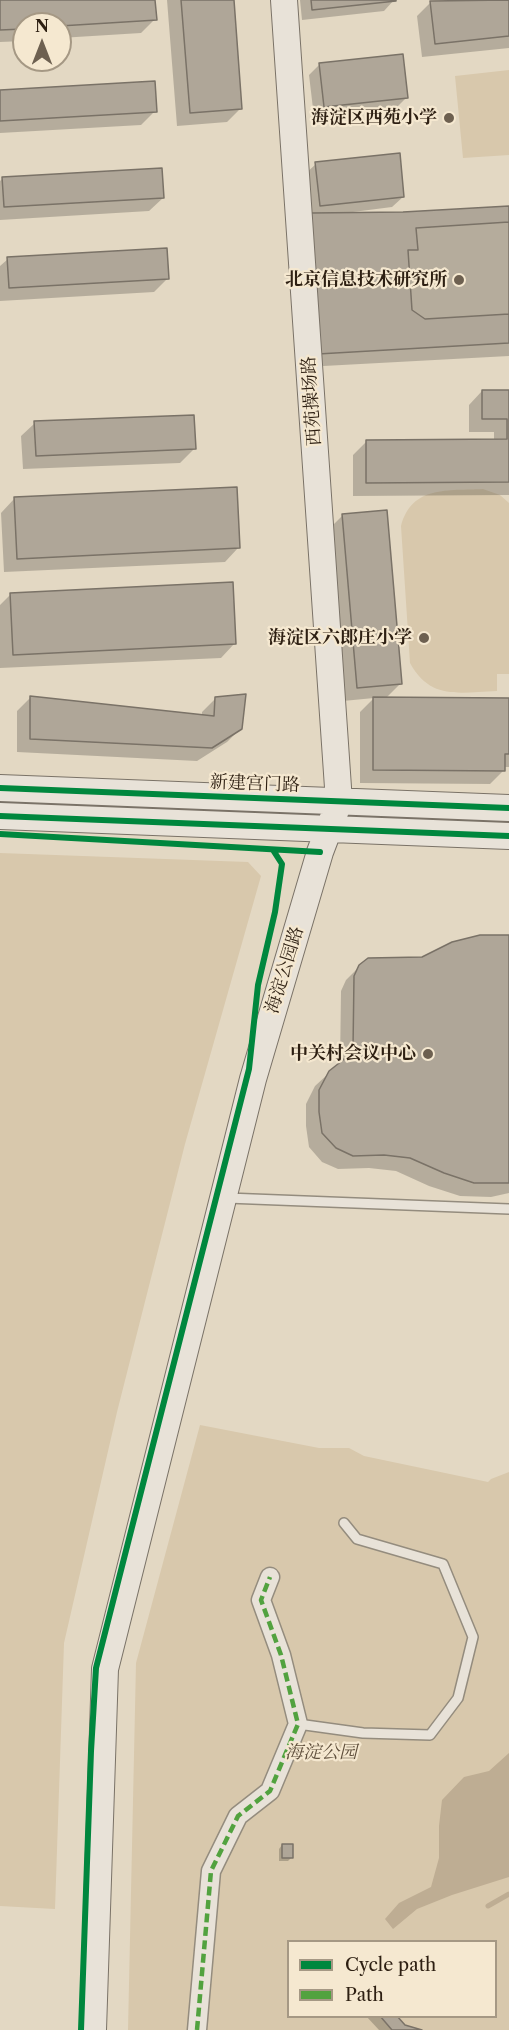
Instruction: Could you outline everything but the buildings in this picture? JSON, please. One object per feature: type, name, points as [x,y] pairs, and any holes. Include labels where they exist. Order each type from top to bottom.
[{"type":"street","name":"西苑操场路","points":[[272,0],[330,802]]},
{"type":"street","name":"西苑操场路","points":[[284,0],[330,802]]},
{"type":"street","name":"新建宫门路","points":[[0,788],[509,808]]},
{"type":"street","name":"海淀公园路","points":[[93,2030],[105,1669],[253,1079],[320,852],[330,829],[330,802]]},
{"type":"street","points":[[0,816],[509,836]]},
{"type":"street","points":[[197,2030],[211,1870],[238,1816],[270,1791],[298,1724],[281,1655],[261,1600],[270,1577]]},
{"type":"lane","points":[[223,1198],[509,1209]]},
{"type":"lane","points":[[298,1724],[363,1733],[429,1735],[458,1698],[473,1637],[443,1564],[357,1539],[344,1523]]},
{"type":"green space","points":[[509,70],[509,155],[463,158],[455,76]]},
{"type":"green space","points":[[483,489],[500,495],[509,503],[509,674],[497,674],[497,691],[448,692],[427,684],[410,663],[401,526],[406,513],[423,497],[445,491]]},
{"type":"green space","points":[[0,853],[248,862],[261,876],[185,1144],[117,1412],[64,1643],[55,1909],[0,1906]]},
{"type":"green space","name":"海淀公园","points":[[200,1425],[319,1448],[349,1448],[364,1456],[488,1482],[509,1472],[509,2030],[128,2030],[136,1663]]},
{"type":"shaded area","points":[[509,1753],[509,1877],[417,1909],[393,1929],[385,1919],[399,1903],[431,1887],[439,1858],[442,1800],[464,1777],[489,1771]]},
{"type":"waterway","points":[[488,1906],[509,1894]]},
{"type":"marked path","points":[[197,2030],[211,1871],[238,1816],[270,1791],[298,1724],[281,1655],[261,1600],[270,1577]]},
{"type":"cycle path","points":[[0,788],[509,808]]},
{"type":"cycle path","points":[[0,816],[509,836]]},
{"type":"cycle path","points":[[0,834],[320,852]]},
{"type":"cycle path","points":[[81,2030],[96,1668],[249,1069],[258,985],[275,912],[282,864],[273,850]]},
{"type":"place","name":"海淀区西苑小学","points":[[449,118]]},
{"type":"place","name":"北京信息技术研究所","points":[[459,280]]},
{"type":"place","name":"海淀区六郎庄小学","points":[[424,638]]},
{"type":"place","name":"中关村会议中心","points":[[428,1054]]}]
